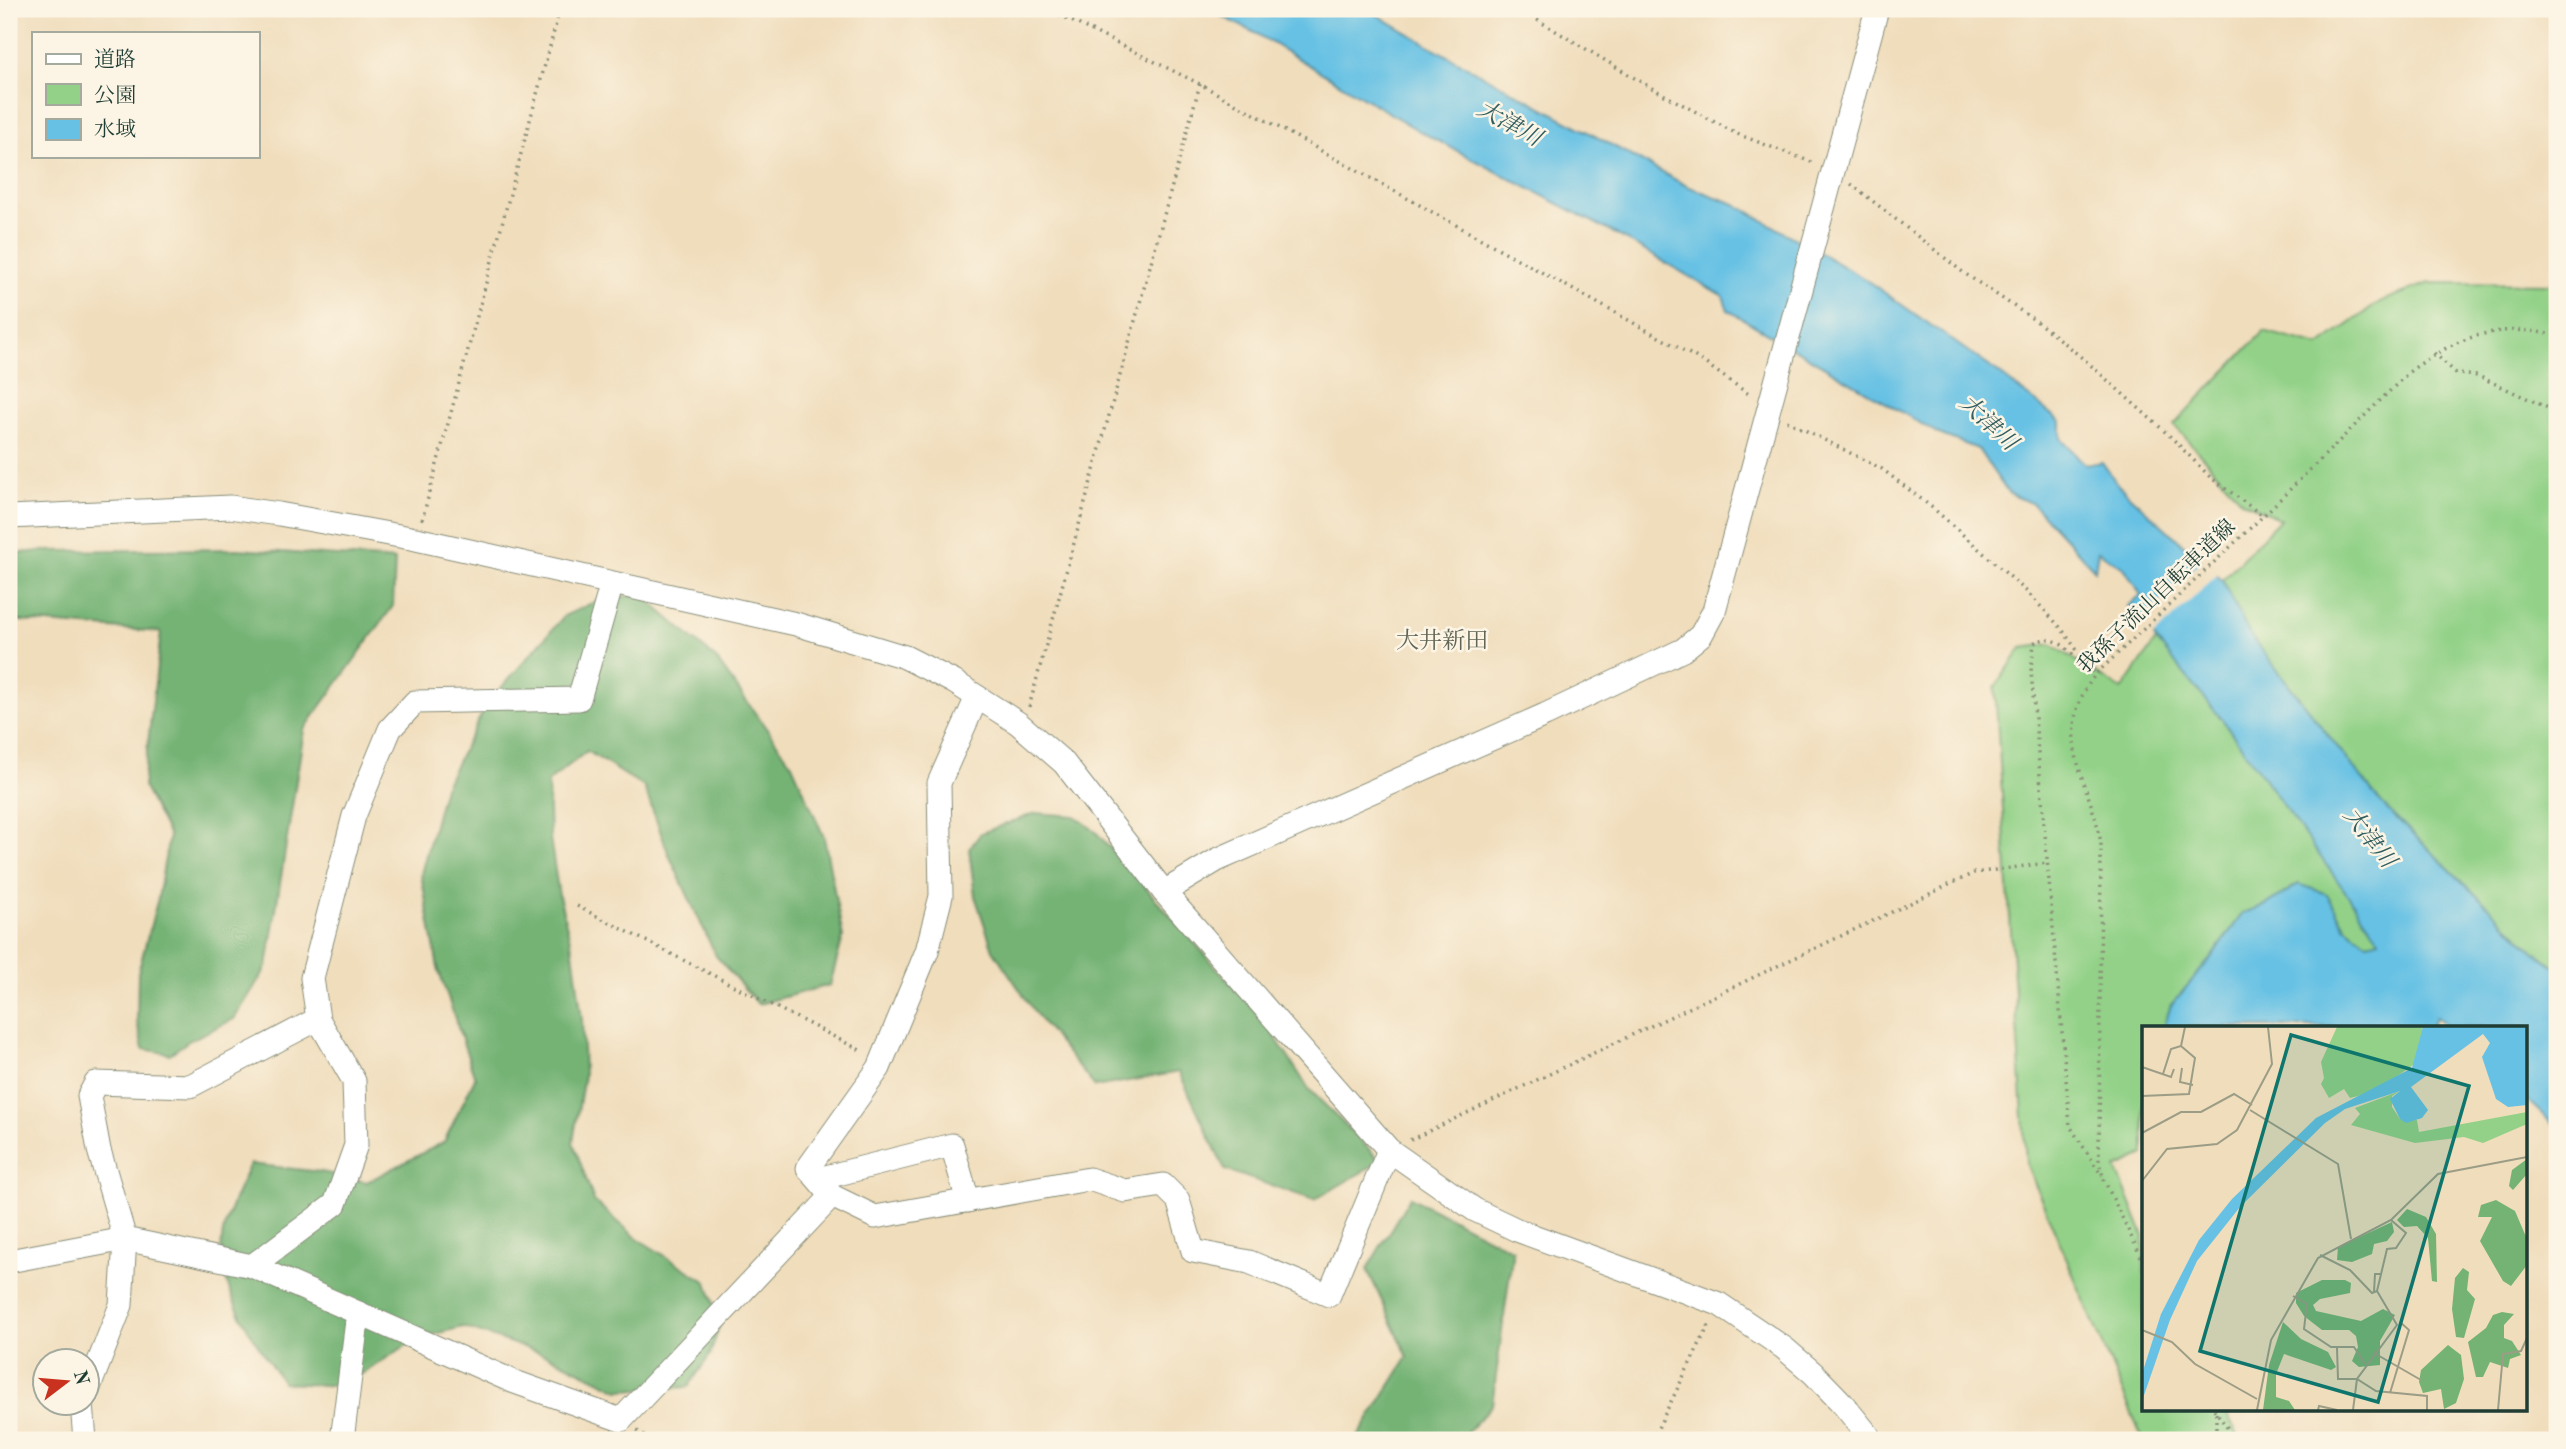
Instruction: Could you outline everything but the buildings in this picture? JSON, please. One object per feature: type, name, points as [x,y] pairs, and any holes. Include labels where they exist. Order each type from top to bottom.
[{"type":"street","points":[[1164,892],[1217,860],[1545,715],[1683,650],[1701,635],[1714,611],[1877,9]]},
{"type":"street","points":[[9,517],[230,508],[279,514],[416,539],[796,624],[905,657],[954,681],[1018,723],[1064,763],[1164,892],[1390,1150],[1475,1210],[1517,1230],[1719,1304],[1784,1348],[1813,1373],[1872,1440]]},
{"type":"street","points":[[252,1266],[335,1204],[356,1145],[354,1081],[318,1019],[312,978],[355,816],[390,729],[415,702],[579,699],[612,583]]},
{"type":"street","points":[[977,697],[939,783],[942,896],[927,951],[882,1061],[808,1168],[825,1188],[875,1217],[1089,1179],[1125,1191],[1163,1185],[1178,1200],[1193,1251],[1249,1262],[1329,1295],[1390,1150]]},
{"type":"street","points":[[102,1354],[121,1305],[125,1239],[99,1150],[89,1096],[96,1083],[190,1086],[318,1019]]},
{"type":"street","points":[[9,1261],[125,1239],[252,1266],[512,1381],[621,1420],[825,1188],[952,1145],[968,1201]]},
{"type":"street","points":[[342,1440],[358,1313]]},
{"type":"street","points":[[83,1418],[85,1440]]},
{"type":"path","points":[[416,539],[560,9]]},
{"type":"path","points":[[1047,9],[1200,83],[1699,359],[1780,417],[1882,469],[1934,509],[2026,591],[2061,628],[2095,675]]},
{"type":"path","points":[[1519,9],[1648,86],[1737,134],[1833,170],[1964,272],[2039,323],[2163,430],[2210,477],[2263,516]]},
{"type":"path","points":[[1018,723],[1029,709],[1200,83]]},
{"type":"path","name":"我孫子流山自転車道線","points":[[2142,1259],[2104,1180],[2099,1163],[2101,843],[2098,823],[2076,757],[2072,733],[2076,709],[2084,690],[2095,675],[2263,516],[2409,372],[2434,353],[2477,334],[2526,330],[2557,336]]},
{"type":"path","points":[[2434,353],[2457,374],[2478,376],[2557,412]]},
{"type":"path","points":[[2095,675],[2053,638],[2043,638],[2034,643],[2031,671],[2070,1126],[2104,1180]]},
{"type":"path","points":[[1390,1150],[1974,873],[2047,863]]},
{"type":"path","points":[[577,906],[882,1061]]},
{"type":"path","points":[[1653,1440],[1719,1304]]},
{"type":"path","points":[[2215,1410],[2216,1440]]},
{"type":"path","points":[[2215,1410],[2236,1440]]},
{"type":"green space","points":[[2429,283],[2557,284],[2557,967],[2536,953],[2382,804],[2250,635],[2222,580],[2280,519],[2242,501],[2174,425],[2264,331],[2319,346],[2380,302]]},
{"type":"green space","points":[[237,549],[395,560],[393,606],[304,730],[267,967],[234,1019],[190,1040],[170,1054],[143,1049],[137,1022],[138,973],[158,898],[169,836],[143,786],[161,632],[9,620],[9,554],[41,551]]},
{"type":"green space","points":[[642,595],[716,659],[792,764],[824,837],[843,937],[830,985],[758,1004],[716,956],[669,855],[644,787],[587,751],[548,782],[550,838],[559,896],[573,951],[582,1019],[584,1075],[573,1142],[594,1201],[638,1239],[707,1282],[720,1324],[710,1355],[688,1387],[619,1390],[550,1356],[463,1327],[418,1338],[343,1386],[283,1383],[237,1308],[223,1266],[221,1245],[225,1225],[243,1179],[250,1164],[322,1172],[367,1182],[444,1142],[475,1078],[438,968],[421,874],[444,787],[487,704],[564,616],[603,598]]},
{"type":"green space","points":[[2157,639],[2221,718],[2381,941],[2367,943],[2345,926],[2327,894],[2298,884],[2266,905],[2243,913],[2208,962],[2171,1005],[2164,1026],[2142,1026],[2142,1156],[2116,1168],[2142,1231],[2142,1410],[2225,1410],[2240,1440],[2143,1440],[2026,1163],[1995,687],[2022,648],[2051,644],[2122,690]]},
{"type":"green space","points":[[1036,813],[1075,816],[1095,831],[1266,1023],[1309,1089],[1381,1161],[1314,1200],[1225,1170],[1179,1072],[1095,1087],[1038,1017],[993,950],[975,896],[969,849],[981,833]]},
{"type":"green space","points":[[1410,1197],[1513,1250],[1492,1405],[1460,1440],[1356,1440],[1408,1357],[1367,1269]]},
{"type":"water","name":"大津川","points":[[1208,9],[1367,9],[1444,54],[1687,186],[1735,204],[1865,279],[1996,371],[2061,422],[2061,439],[2086,465],[2102,462],[2118,485],[2222,580],[2250,635],[2382,804],[2536,953],[2557,967],[2557,1128],[2528,1101],[2528,1026],[2447,1026],[2436,1016],[2431,1026],[2164,1026],[2171,1005],[2208,962],[2243,913],[2266,905],[2299,884],[2327,894],[2345,926],[2367,943],[2380,940],[2221,718],[2128,606],[2141,595],[2125,569],[2098,551],[2095,570],[2033,504],[2008,493],[1978,449],[1939,434],[1728,310],[1723,296],[1614,233],[1421,132],[1255,33]]},
{"type":"pier","points":[[2203,559],[2219,573],[2152,638],[2138,622]]},
{"type":"district","name":"大井新田","points":[[1442,641]]}]
